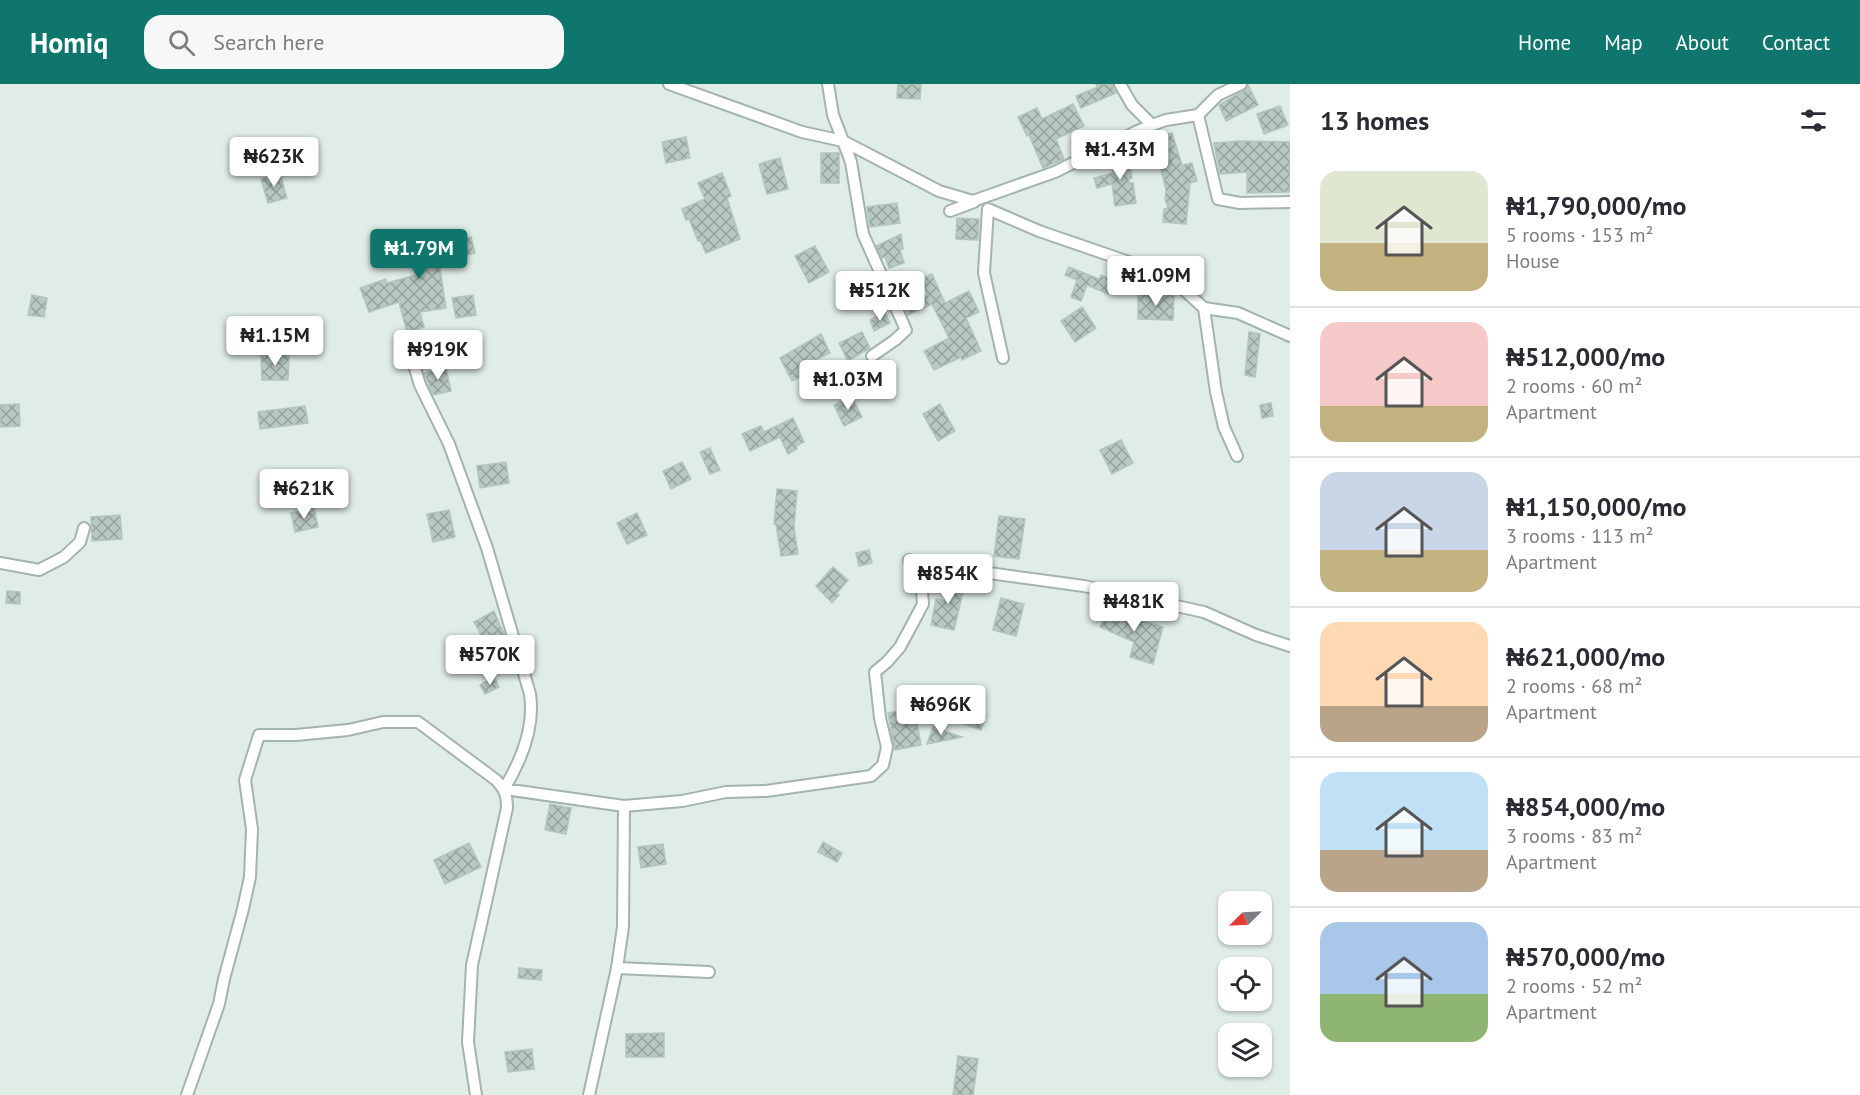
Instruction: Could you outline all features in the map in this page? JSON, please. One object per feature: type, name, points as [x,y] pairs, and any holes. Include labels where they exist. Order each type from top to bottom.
[{"type":"street","points":[[669,84],[802,132],[843,141],[939,191],[973,201],[1040,231],[1129,262],[1183,289],[1204,308],[1238,314],[1290,336]]},
{"type":"street","points":[[828,84],[832,115],[851,162],[863,234],[906,330],[872,356]]},
{"type":"street","points":[[1120,84],[1132,105],[1152,125]]},
{"type":"street","points":[[950,212],[973,201],[1055,172],[1152,125],[1166,120],[1198,116],[1218,95],[1241,84]]},
{"type":"street","points":[[1198,116],[1218,199],[1240,203],[1290,202]]},
{"type":"street","points":[[988,209],[984,273],[1003,358]]},
{"type":"street","points":[[1204,308],[1216,392],[1224,427],[1238,456]]},
{"type":"street","points":[[405,339],[420,385],[449,444],[464,483],[498,580],[512,625],[513,641],[525,672],[530,694],[532,708],[524,748],[504,789]]},
{"type":"street","points":[[0,563],[39,570],[64,557],[80,542],[84,528]]},
{"type":"street","points":[[504,789],[624,806],[671,803],[726,792],[766,791],[871,776],[883,765],[886,747],[879,718],[875,672],[900,647],[924,604],[921,580],[909,560]]},
{"type":"street","points":[[989,573],[1084,586],[1204,612],[1256,635],[1290,646]]},
{"type":"street","points":[[187,1095],[219,1004],[250,877],[252,829],[245,780],[259,735],[296,735],[348,730],[383,722],[418,722],[496,780],[504,789],[507,808],[472,965],[468,1042],[476,1095]]},
{"type":"street","points":[[589,1095],[617,968],[623,927],[624,806]]},
{"type":"street","points":[[617,968],[709,972]]},
{"type":"building","points":[[898,84],[921,84],[920,99],[897,98]]},
{"type":"building","points":[[1096,84],[1112,84],[1116,93],[1081,108],[1076,96],[1098,87]]},
{"type":"building","points":[[1248,85],[1258,105],[1226,121],[1219,105],[1245,90]]},
{"type":"building","points":[[1073,104],[1084,126],[1056,139],[1064,159],[1043,168],[1029,135],[1027,136],[1018,117],[1037,108],[1042,119]]},
{"type":"building","points":[[1280,106],[1288,125],[1264,134],[1257,114]]},
{"type":"building","points":[[1172,133],[1182,165],[1192,163],[1197,181],[1190,183],[1186,224],[1163,222],[1164,209],[1168,208],[1165,199],[1166,190],[1160,165],[1155,166],[1147,140]]},
{"type":"building","points":[[686,137],[690,158],[666,163],[662,142]]},
{"type":"building","points":[[1290,142],[1290,192],[1247,193],[1247,172],[1220,174],[1214,143]]},
{"type":"building","points":[[1127,146],[1131,156],[1128,157],[1132,178],[1129,179],[1129,183],[1133,183],[1136,203],[1115,206],[1112,184],[1097,188],[1094,178],[1123,170],[1116,152]]},
{"type":"building","points":[[821,153],[839,153],[839,183],[821,183]]},
{"type":"building","points":[[780,158],[788,189],[767,194],[759,164]]},
{"type":"building","points":[[722,173],[731,196],[727,198],[740,239],[706,253],[682,209],[705,199],[698,183]]},
{"type":"building","points":[[280,174],[287,198],[268,203],[261,179]]},
{"type":"building","points":[[897,203],[900,223],[870,227],[867,207]]},
{"type":"building","points":[[957,218],[979,219],[978,240],[956,239]]},
{"type":"building","points":[[448,233],[450,242],[471,237],[475,253],[439,262],[446,308],[420,312],[424,327],[407,332],[399,302],[369,312],[360,288],[386,279],[387,283],[416,275],[407,244]]},
{"type":"building","points":[[901,234],[903,249],[900,250],[904,263],[889,268],[885,257],[882,258],[876,246]]},
{"type":"building","points":[[815,246],[829,272],[809,283],[795,256]]},
{"type":"building","points":[[1069,267],[1099,279],[1101,275],[1114,281],[1108,294],[1087,285],[1081,301],[1071,297],[1077,280],[1065,275]]},
{"type":"building","points":[[932,274],[945,303],[969,291],[979,312],[966,318],[981,351],[962,360],[961,357],[934,370],[924,351],[949,338],[932,304],[908,315],[904,306],[928,295],[921,279]]},
{"type":"building","points":[[1138,294],[1174,295],[1173,320],[1138,319]]},
{"type":"building","points":[[32,295],[47,298],[44,317],[28,315]]},
{"type":"building","points":[[473,295],[476,315],[456,318],[452,298]]},
{"type":"building","points":[[1082,307],[1096,328],[1075,342],[1061,321]]},
{"type":"building","points":[[885,313],[890,323],[874,331],[870,320]]},
{"type":"building","points":[[862,332],[870,348],[848,361],[839,343]]},
{"type":"building","points":[[1249,332],[1260,334],[1255,377],[1245,375]]},
{"type":"building","points":[[821,334],[830,353],[809,363],[813,370],[792,381],[780,358]]},
{"type":"building","points":[[289,354],[288,380],[262,380],[261,355]]},
{"type":"building","points":[[446,368],[451,391],[433,395],[424,373]]},
{"type":"building","points":[[852,397],[862,417],[844,426],[834,405]]},
{"type":"building","points":[[1271,403],[1273,416],[1262,418],[1260,405]]},
{"type":"building","points":[[19,404],[20,426],[0,427],[0,405]]},
{"type":"building","points":[[940,404],[955,431],[938,441],[923,414]]},
{"type":"building","points":[[305,406],[308,423],[260,429],[258,412]]},
{"type":"building","points":[[793,418],[804,442],[796,446],[797,449],[788,454],[780,437],[750,451],[742,434],[761,426],[764,432]]},
{"type":"building","points":[[1121,440],[1133,463],[1112,474],[1100,450]]},
{"type":"building","points":[[710,448],[720,470],[710,474],[700,452]]},
{"type":"building","points":[[506,462],[509,483],[480,488],[477,466]]},
{"type":"building","points":[[682,462],[691,479],[671,489],[663,471]]},
{"type":"building","points":[[777,489],[797,491],[794,527],[798,554],[781,556],[776,524],[774,524]]},
{"type":"building","points":[[314,508],[318,527],[295,532],[291,513]]},
{"type":"building","points":[[449,510],[455,537],[433,542],[427,514]]},
{"type":"building","points":[[637,513],[647,535],[627,544],[617,523]]},
{"type":"building","points":[[120,515],[122,539],[92,541],[91,517]]},
{"type":"building","points":[[999,516],[1025,519],[1019,559],[994,556]]},
{"type":"building","points":[[869,550],[872,563],[859,566],[856,553]]},
{"type":"building","points":[[833,567],[848,580],[832,603],[816,586]]},
{"type":"building","points":[[957,577],[963,592],[954,630],[931,625],[936,599],[946,601],[939,584]]},
{"type":"building","points":[[7,591],[20,592],[20,604],[6,603]]},
{"type":"building","points":[[1001,598],[1024,604],[1016,636],[993,630]]},
{"type":"building","points":[[1112,605],[1130,612],[1128,617],[1163,627],[1153,664],[1130,657],[1134,642],[1100,627]]},
{"type":"building","points":[[494,611],[505,636],[487,646],[474,622]]},
{"type":"building","points":[[494,677],[499,687],[485,694],[480,685]]},
{"type":"building","points":[[914,708],[921,745],[895,750],[888,713]]},
{"type":"building","points":[[967,709],[986,715],[981,730],[962,723]]},
{"type":"building","points":[[933,727],[962,737],[927,744]]},
{"type":"building","points":[[550,804],[571,808],[566,834],[545,830]]},
{"type":"building","points":[[823,842],[842,853],[837,862],[818,852]]},
{"type":"building","points":[[469,843],[481,867],[445,884],[434,860]]},
{"type":"building","points":[[663,844],[666,864],[641,868],[638,847]]},
{"type":"building","points":[[519,968],[542,970],[541,980],[518,978]]},
{"type":"building","points":[[664,1033],[664,1057],[626,1057],[626,1034]]},
{"type":"building","points":[[532,1049],[534,1069],[508,1072],[505,1052]]},
{"type":"building","points":[[958,1056],[978,1059],[973,1095],[953,1095]]}]
